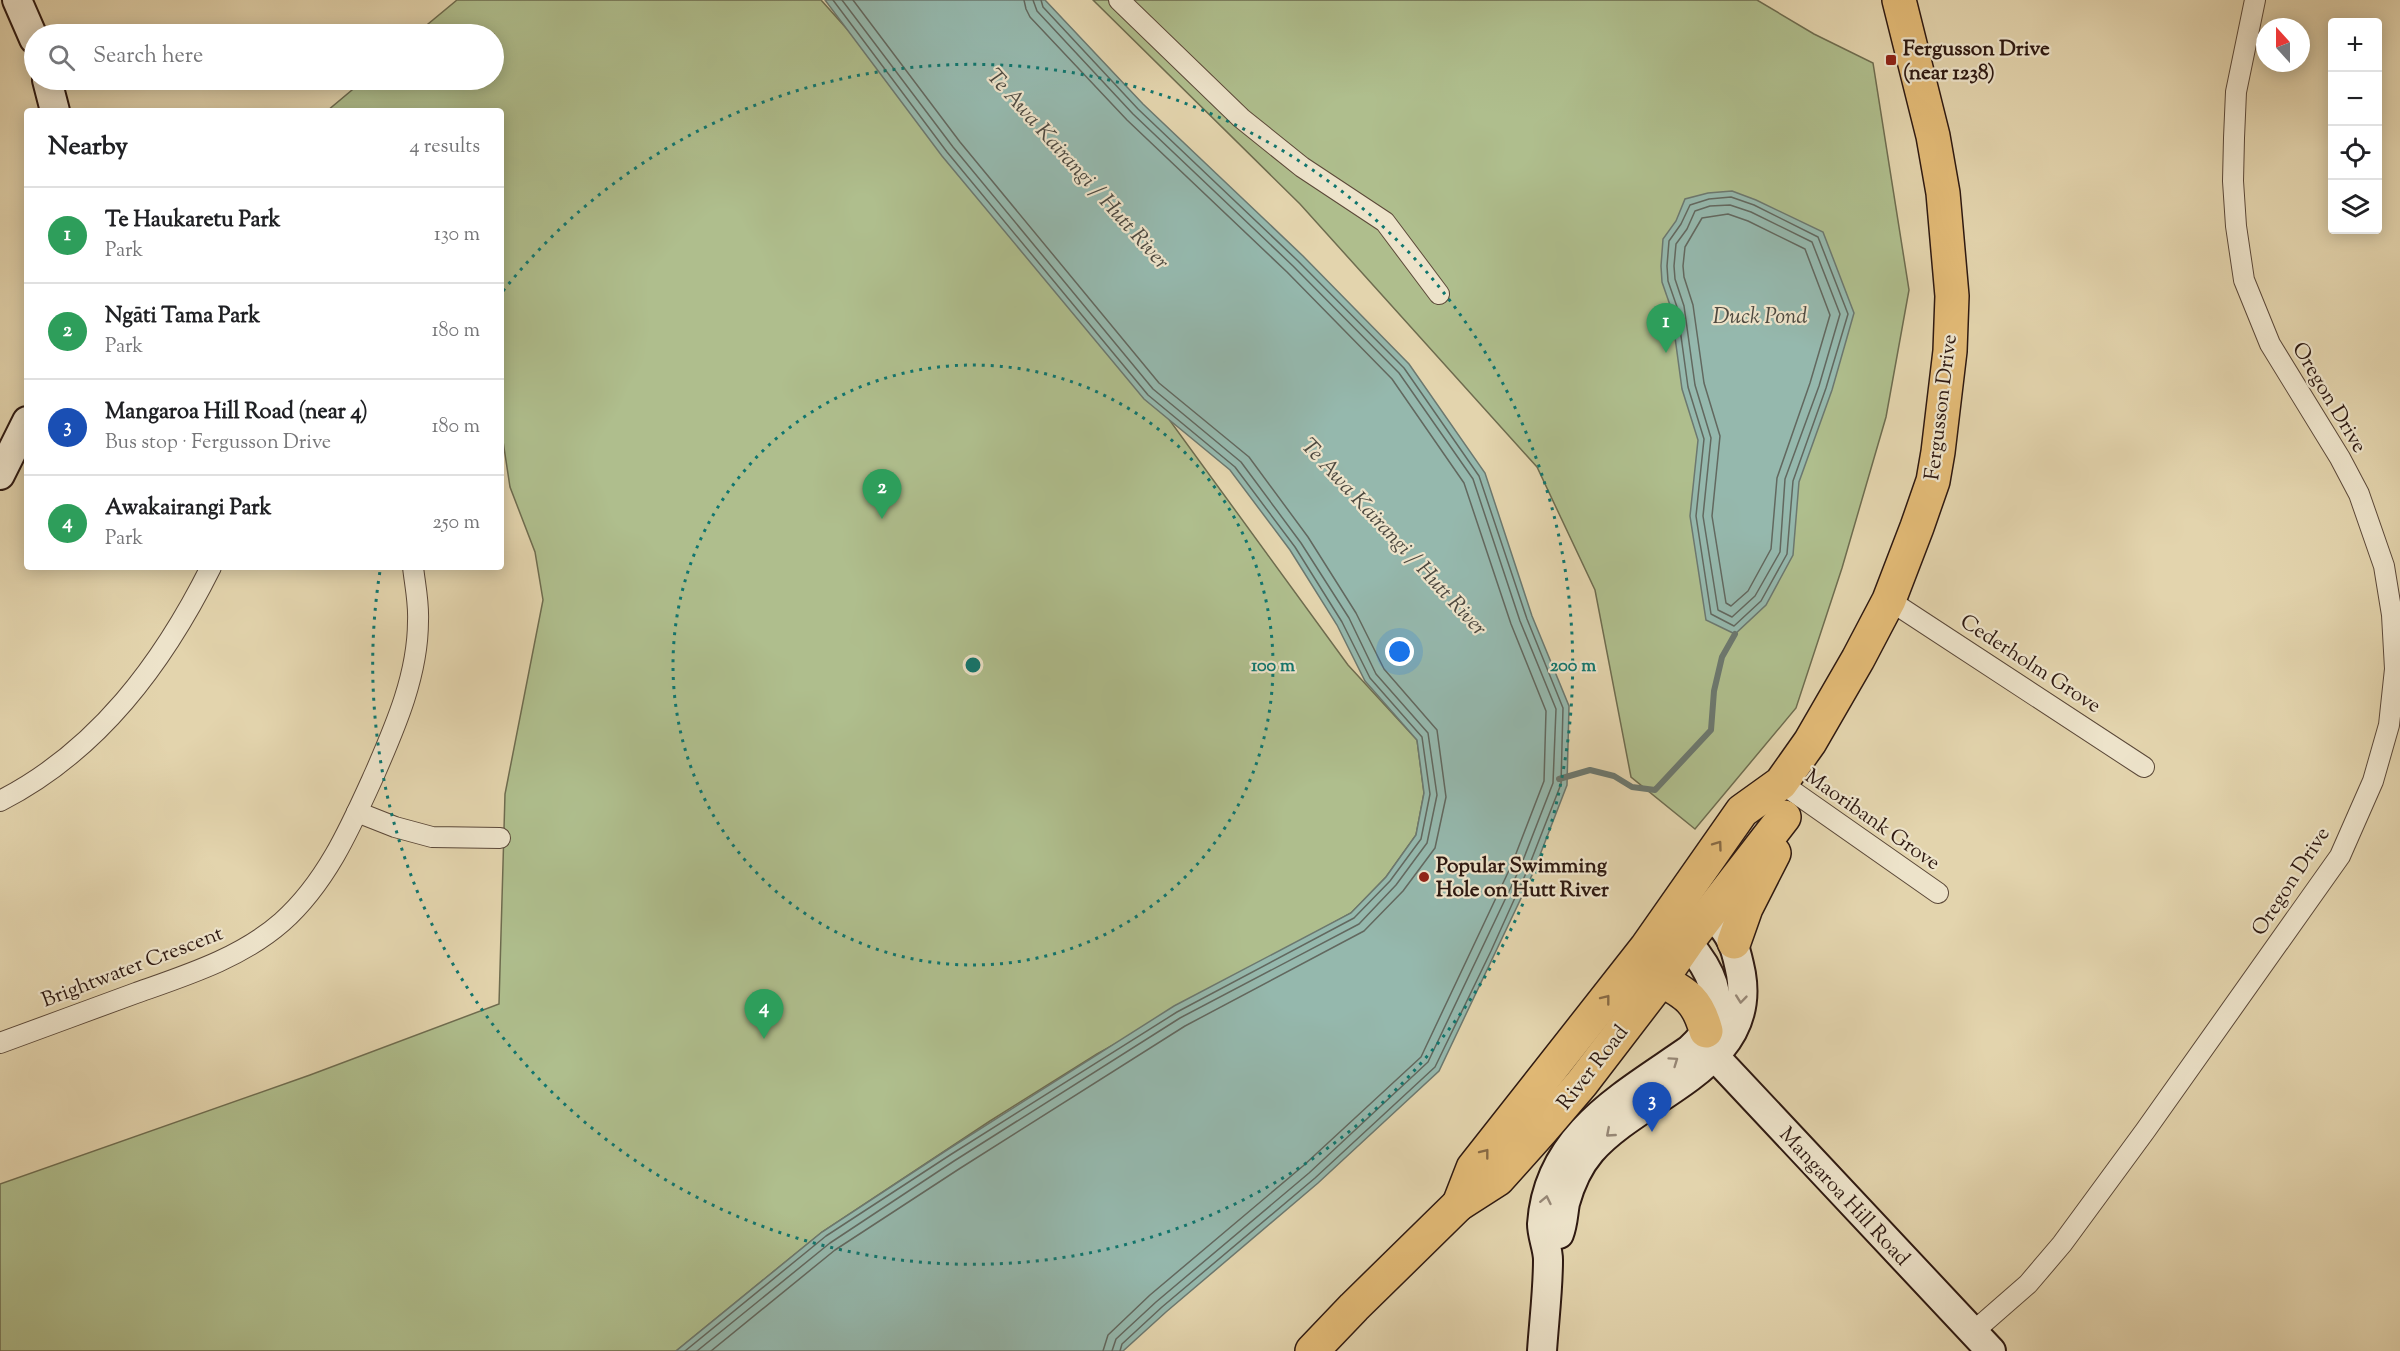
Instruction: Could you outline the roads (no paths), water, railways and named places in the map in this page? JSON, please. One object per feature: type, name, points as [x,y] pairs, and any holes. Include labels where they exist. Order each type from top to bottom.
[{"type":"highway","name":"Fergusson Drive","points":[[1676,932],[1684,893],[1742,811],[1781,783],[1810,742],[1858,659],[1889,600],[1933,481],[1947,381],[1952,296],[1943,193],[1934,136],[1899,0]]},
{"type":"highway","points":[[1734,942],[1746,908],[1772,859],[1784,817],[1781,783]]},
{"type":"highway","points":[[1710,914],[1784,817]]},
{"type":"highway","name":"River Road","points":[[1459,1204],[1473,1168],[1676,932],[1710,914]]},
{"type":"highway","name":"River Road","points":[[1312,1351],[1354,1306],[1459,1204],[1498,1179],[1534,1139],[1582,1083],[1661,980],[1676,932]]},
{"type":"highway","points":[[1661,980],[1694,1002],[1702,1014],[1707,1043]]},
{"type":"main road","points":[[18,0],[28,24]]},
{"type":"main road","points":[[50,90],[54,108]]},
{"type":"main road","points":[[0,476],[24,428]]},
{"type":"main road","points":[[1542,1351],[1548,1258],[1542,1226],[1550,1186],[1566,1150],[1577,1135],[1611,1106],[1689,1050],[1734,1030],[1742,999],[1742,982],[1734,942],[1710,914],[1684,893]]},
{"type":"main road","points":[[1676,932],[1699,955],[1715,996],[1715,1013],[1707,1043]]},
{"type":"main road","name":"Mangaroa Hill Road","points":[[1707,1043],[1982,1341]]},
{"type":"street","points":[[1119,0],[1241,118],[1302,167],[1385,222],[1439,294]]},
{"type":"street","name":"Oregon Drive","points":[[1982,1341],[2062,1244],[2340,856],[2373,781],[2389,725],[2395,669],[2392,615],[2384,566],[2359,494],[2340,458],[2270,344],[2244,280],[2236,226],[2233,181],[2234,138],[2236,92],[2254,0]]},
{"type":"street","points":[[0,801],[43,775],[116,713],[161,656],[188,613],[210,570]]},
{"type":"street","name":"Brightwater Crescent","points":[[0,1043],[191,973],[225,958],[282,922],[309,892],[333,860],[357,812],[393,732],[406,693],[414,658],[418,621],[413,570]]},
{"type":"street","name":"Cederholm Grove","points":[[1889,600],[2144,767]]},
{"type":"street","name":"Maoribank Grove","points":[[1781,783],[1938,893]]},
{"type":"street","points":[[357,812],[396,827],[432,837],[501,838]]},
{"type":"water","name":"Te Awa Kairangi / Hutt River","points":[[825,0],[1045,0],[1143,104],[1303,256],[1409,364],[1485,473],[1532,616],[1569,706],[1567,785],[1533,873],[1439,1071],[1318,1183],[1123,1351],[676,1351],[822,1232],[947,1150],[1174,1006],[1351,913],[1386,877],[1416,835],[1424,793],[1417,740],[1365,681],[1337,625],[1290,550],[1230,470],[1144,399],[942,156]]},
{"type":"water","name":"Duck Pond","points":[[1732,191],[1823,232],[1854,313],[1832,390],[1799,482],[1793,555],[1766,605],[1735,634],[1706,620],[1690,516],[1698,440],[1682,389],[1671,308],[1662,282],[1661,266],[1663,239],[1676,221],[1685,199],[1708,193]]},
{"type":"waterway","points":[[1559,779],[1590,770],[1614,776],[1632,787],[1655,790],[1711,730],[1714,691],[1722,657],[1735,634]]},
{"type":"place","name":"Fergusson Drive (near 1238)","points":[[1891,60]]},
{"type":"place","name":"Te Haukaretu Park","points":[[1666,353]]},
{"type":"place","name":"Ngāti Tama Park","points":[[882,519]]},
{"type":"place","name":"Popular Swimming Hole on Hutt River","points":[[1424,877]]},
{"type":"place","name":"Awakairangi Park","points":[[764,1039]]},
{"type":"place","name":"Mangaroa Hill Road (near 4)","points":[[1652,1132]]}]
